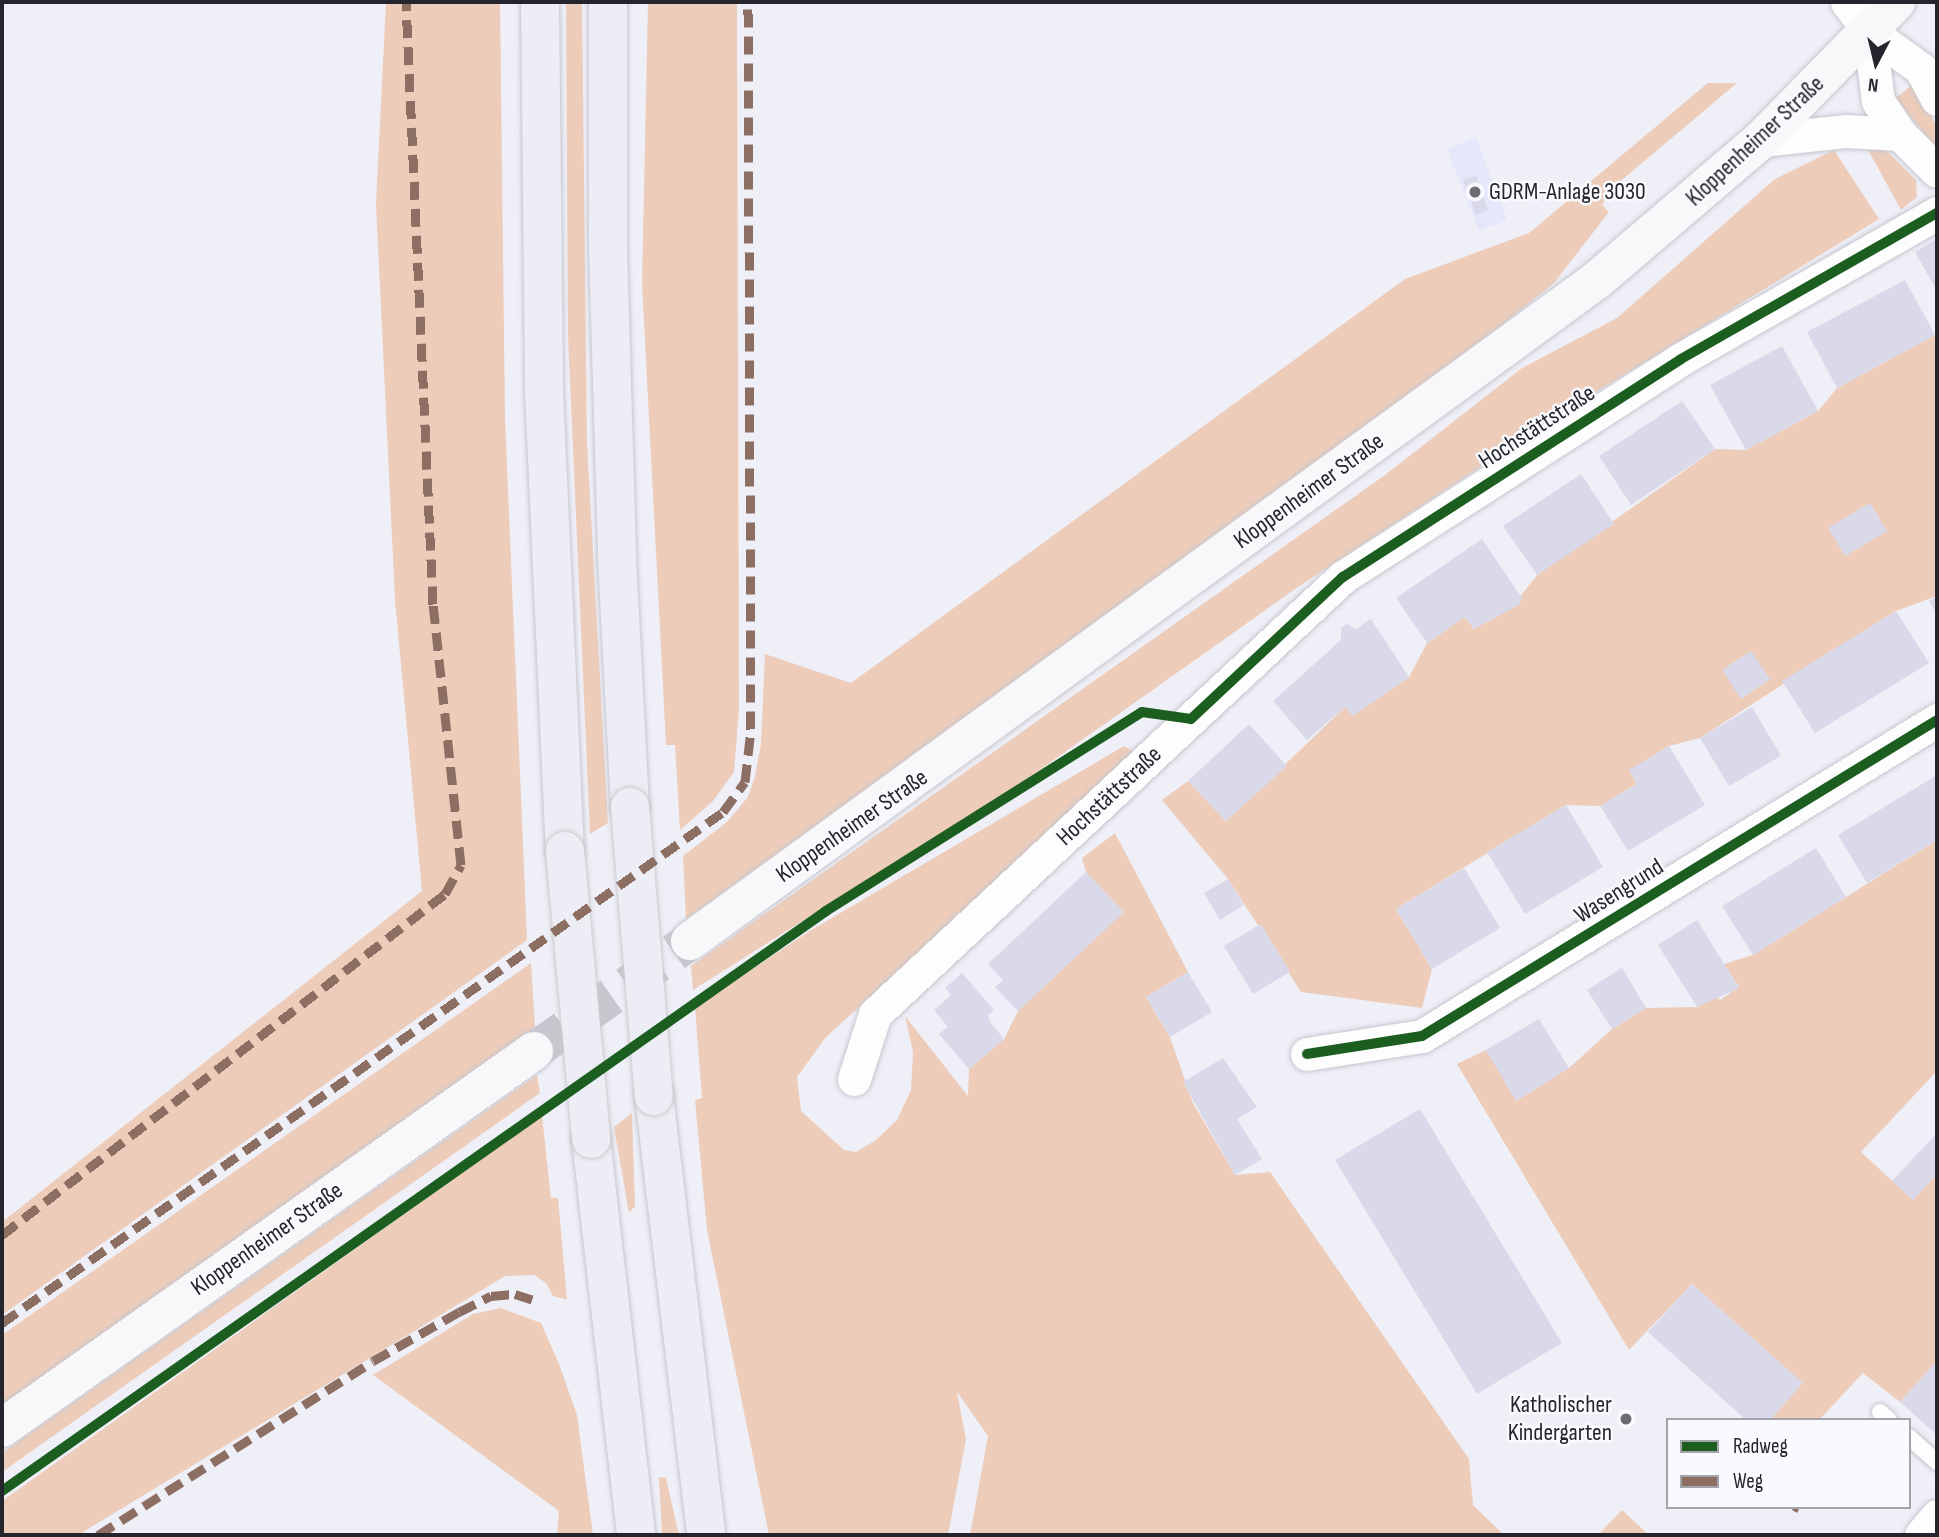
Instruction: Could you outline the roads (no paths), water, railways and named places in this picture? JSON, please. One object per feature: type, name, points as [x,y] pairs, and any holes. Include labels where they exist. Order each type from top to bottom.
[{"type":"highway","points":[[540,2],[544,391],[565,851],[591,1139],[636,1535]]},
{"type":"highway","points":[[608,2],[611,371],[630,807],[654,1096],[706,1535]]},
{"type":"main road","name":"Kloppenheimer Straße","points":[[690,941],[1540,324],[1761,140],[1858,16],[1896,2]]},
{"type":"main road","name":"Kloppenheimer Straße","points":[[2,1428],[534,1051]]},
{"type":"street","points":[[1858,16],[1921,69],[1937,99]]},
{"type":"street","points":[[1858,16],[1878,101],[1900,134],[1937,171]]},
{"type":"street","points":[[1761,140],[1845,131],[1900,134]]},
{"type":"street","name":"Hochstättstraße","points":[[854,1079],[875,1014],[1343,577],[1681,359],[1937,213]]},
{"type":"street","name":"Wasengrund","points":[[1307,1054],[1422,1036],[1937,720]]},
{"type":"street","points":[[1921,1535],[1937,1516]]},
{"type":"lane","points":[[1911,1439],[1937,1462]]},
{"type":"tunnel","points":[[534,1051],[690,941]]},
{"type":"place","name":"GDRM-Anlage 3030","points":[[1475,192]]},
{"type":"place","name":"Katholischer Kindergarten","points":[[1626,1419]]}]
